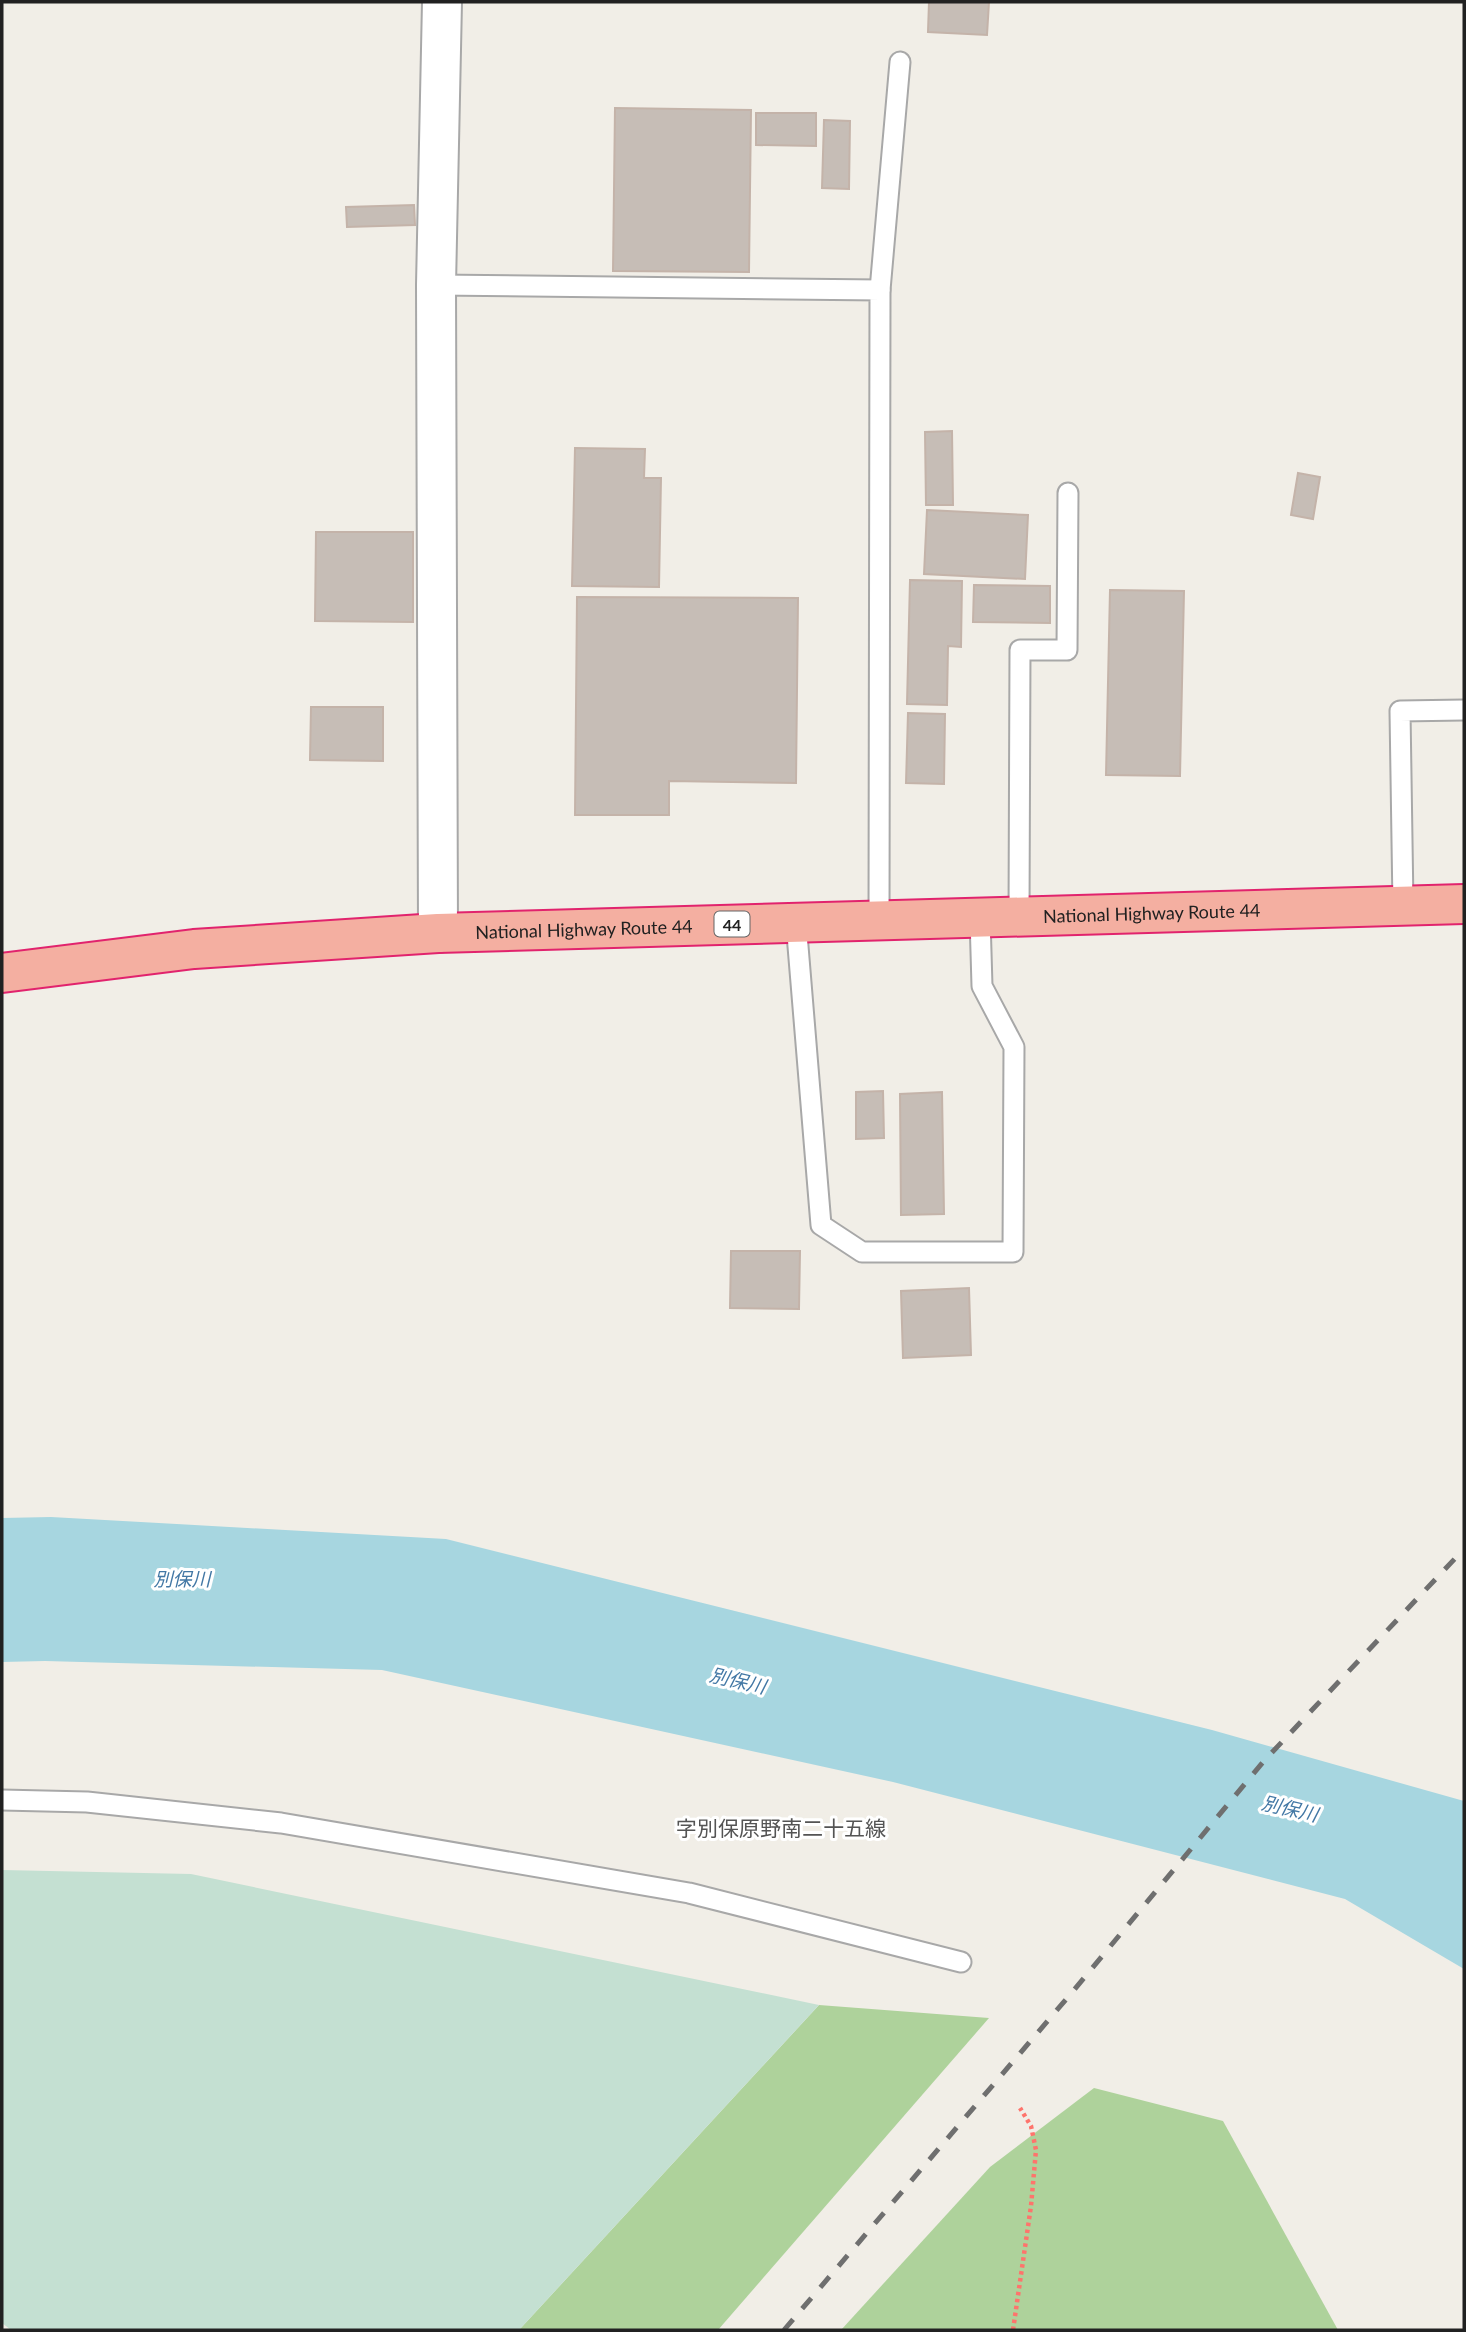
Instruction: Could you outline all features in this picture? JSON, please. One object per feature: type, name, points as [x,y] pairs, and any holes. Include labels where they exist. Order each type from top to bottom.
[{"type":"highway","name":"National Highway Route 44","points":[[2,973],[194,949],[438,933],[1464,904]]},
{"type":"street","points":[[438,933],[436,285],[442,2]]},
{"type":"lane","points":[[879,920],[880,290],[900,62]]},
{"type":"lane","points":[[436,285],[880,290]]},
{"type":"lane","points":[[1019,917],[1020,650],[1067,650],[1068,493]]},
{"type":"lane","points":[[1403,905],[1400,711],[1464,710]]},
{"type":"lane","points":[[796,922],[821,1225],[862,1252],[1013,1252],[1014,1047],[982,986],[980,918]]},
{"type":"lane","points":[[2,1800],[88,1802],[281,1823],[689,1894],[961,1962]]},
{"type":"path","points":[[1013,2330],[1031,2206],[1036,2150],[1031,2126],[1020,2108]]},
{"type":"green space","points":[[2,1870],[191,1874],[819,2005],[519,2330],[11,2330],[2,2323]]},
{"type":"green space","points":[[819,2005],[989,2018],[718,2330],[519,2330]]},
{"type":"green space","points":[[1094,2088],[1223,2121],[1338,2330],[841,2330],[990,2167]]},
{"type":"water","name":"別保川","points":[[51,1517],[446,1539],[1212,1730],[1464,1801],[1464,1969],[1345,1899],[893,1782],[382,1670],[2,1662],[2,1518]]},
{"type":"building","points":[[929,2],[989,2],[987,35],[928,32]]},
{"type":"building","points":[[615,108],[751,110],[749,272],[613,271]]},
{"type":"building","points":[[756,113],[816,113],[816,146],[756,145]]},
{"type":"building","points":[[824,120],[850,121],[849,189],[822,188]]},
{"type":"building","points":[[414,205],[415,225],[347,227],[346,207]]},
{"type":"building","points":[[952,431],[953,505],[926,505],[925,432]]},
{"type":"building","points":[[575,448],[645,449],[644,478],[661,478],[659,587],[572,586]]},
{"type":"building","points":[[1298,473],[1320,477],[1313,519],[1291,515]]},
{"type":"building","points":[[927,510],[1028,515],[1025,579],[924,574]]},
{"type":"building","points":[[316,532],[413,532],[413,622],[315,621]]},
{"type":"building","points":[[910,580],[962,581],[961,647],[948,646],[947,705],[907,704]]},
{"type":"building","points":[[974,585],[1050,586],[1050,623],[973,622]]},
{"type":"building","points":[[1110,590],[1184,591],[1180,776],[1106,775]]},
{"type":"building","points":[[577,597],[798,598],[796,783],[669,781],[669,815],[575,815]]},
{"type":"building","points":[[311,707],[383,707],[383,761],[310,760]]},
{"type":"building","points":[[908,713],[945,714],[944,784],[906,783]]},
{"type":"building","points":[[883,1091],[884,1138],[856,1139],[856,1092]]},
{"type":"building","points":[[942,1092],[944,1214],[901,1215],[900,1094]]},
{"type":"building","points":[[731,1251],[800,1251],[799,1309],[730,1308]]},
{"type":"building","points":[[969,1288],[971,1355],[903,1358],[901,1291]]},
{"type":"railway","points":[[784,2330],[1074,1990],[1263,1762],[1464,1549]]},
{"type":"district","name":"字別保原野南二十五線","points":[[781,1827]]}]
